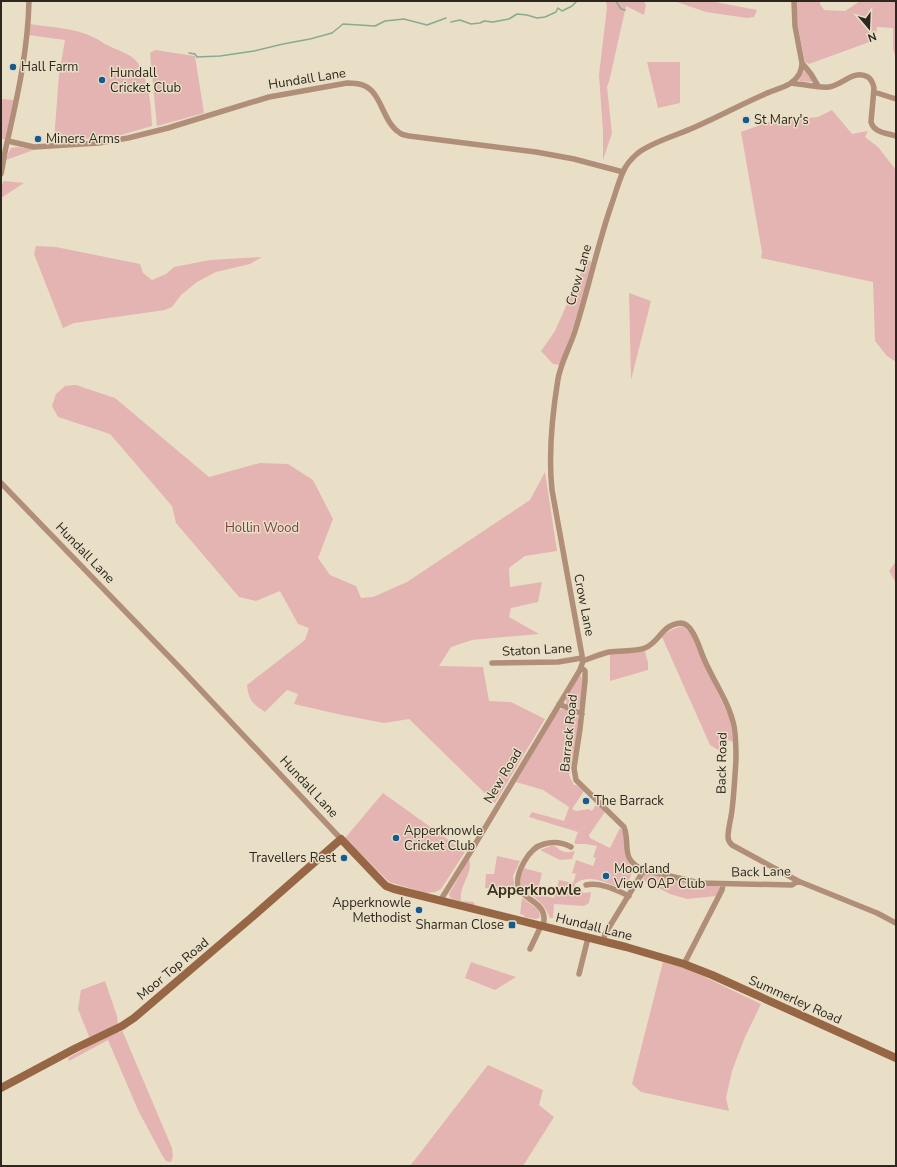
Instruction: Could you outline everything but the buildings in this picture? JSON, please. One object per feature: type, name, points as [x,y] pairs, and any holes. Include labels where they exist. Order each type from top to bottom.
[{"type":"street","points":[[1,174],[21,77],[28,16],[28,1]]},
{"type":"street","points":[[791,83],[800,73],[802,68],[795,26],[794,1]]},
{"type":"street","points":[[802,63],[818,86]]},
{"type":"street","points":[[791,83],[828,87],[839,84],[851,77],[861,74],[866,76],[873,84],[874,92],[871,122],[872,127],[875,130],[896,136]]},
{"type":"street","name":"Hundall Lane","points":[[8,141],[34,147],[99,143],[128,138],[168,128],[269,97],[346,82],[367,87],[374,95],[387,119],[400,134],[536,152],[574,159],[623,172]]},
{"type":"street","name":"Crow Lane","points":[[582,659],[552,490],[550,473],[552,428],[560,370],[575,331],[602,234],[623,172],[629,162],[647,147],[695,127],[791,83]]},
{"type":"street","points":[[874,92],[896,99]]},
{"type":"street","name":"Hundall Lane","points":[[1,483],[182,670],[386,886],[440,901],[603,941],[684,964]]},
{"type":"street","name":"Staton Lane","points":[[492,663],[558,662],[582,659],[609,652],[639,650],[646,648],[662,631],[681,623],[685,624]]},
{"type":"street","name":"Back Road","points":[[685,624],[695,636],[704,659],[730,712],[734,725],[736,759],[728,837],[729,842],[758,860],[798,881]]},
{"type":"street","name":"New Road","points":[[440,901],[560,704],[581,667],[582,659]]},
{"type":"street","name":"Barrack Road","points":[[581,667],[585,671],[585,681],[574,768],[576,780],[624,827],[632,863],[644,870]]},
{"type":"street","points":[[560,704],[582,714]]},
{"type":"street","name":"Moor Top Road","points":[[1,1088],[76,1048],[122,1026],[134,1018],[341,839]]},
{"type":"street","points":[[530,949],[544,919],[542,911],[538,906],[520,890],[517,881],[518,875],[527,857],[540,845],[561,842],[567,847]]},
{"type":"street","points":[[603,941],[605,934],[644,870]]},
{"type":"street","name":"Back Lane","points":[[644,870],[700,883],[792,885],[798,881]]},
{"type":"street","points":[[798,881],[877,913],[896,923]]},
{"type":"street","points":[[684,964],[724,884]]},
{"type":"street","points":[[586,885],[599,885],[620,891],[629,896]]},
{"type":"street","points":[[579,974],[588,938]]},
{"type":"street","name":"Summerley Road","points":[[684,964],[896,1058]]},
{"type":"green space","points":[[606,1],[643,1],[646,4],[644,15],[626,6],[607,87],[612,133],[603,160],[603,132],[599,75],[607,7]]},
{"type":"green space","points":[[674,1],[710,1],[757,10],[754,17],[747,18],[706,12]]},
{"type":"green space","points":[[796,1],[820,1],[820,4],[824,10],[845,11],[860,1],[896,1],[896,58],[893,49],[893,28],[877,27],[875,40],[809,64],[805,62],[798,26]]},
{"type":"green space","name":"Hundall Cricket Club","points":[[29,24],[62,28],[86,34],[132,57],[138,63],[145,78],[150,102],[152,126],[121,135],[54,141],[59,74],[65,40],[28,35]]},
{"type":"green space","points":[[155,50],[195,56],[204,113],[157,126],[150,53]]},
{"type":"green space","points":[[647,62],[680,62],[680,103],[658,108]]},
{"type":"green space","points":[[806,70],[813,81],[799,80]]},
{"type":"green space","points":[[1,99],[14,100],[5,139],[1,139]]},
{"type":"green space","points":[[832,110],[852,134],[868,131],[865,137],[878,147],[896,170],[896,362],[887,356],[875,341],[873,282],[761,258],[762,252],[741,132],[768,122],[818,117]]},
{"type":"green space","points":[[18,147],[36,149],[6,160],[11,148]]},
{"type":"green space","points":[[4,181],[24,183],[1,198],[1,185]]},
{"type":"green space","points":[[36,246],[56,247],[140,264],[143,273],[152,280],[166,274],[174,267],[210,260],[262,257],[250,264],[216,272],[197,282],[181,295],[172,307],[165,310],[74,323],[63,328],[34,254]]},
{"type":"green space","points":[[587,259],[591,262],[581,304],[560,365],[553,364],[541,351],[555,331]]},
{"type":"green space","points":[[629,293],[651,301],[631,380]]},
{"type":"green space","name":"Hollin Wood","points":[[76,385],[115,398],[209,477],[260,463],[288,464],[313,480],[333,519],[318,558],[330,575],[356,586],[361,598],[373,597],[407,582],[530,500],[545,472],[557,551],[525,556],[509,568],[510,587],[542,582],[538,602],[511,608],[509,617],[539,634],[472,640],[451,647],[439,666],[483,667],[489,701],[511,702],[545,719],[495,803],[409,719],[384,723],[294,704],[298,694],[287,690],[265,712],[258,707],[250,698],[247,685],[305,640],[309,628],[298,624],[280,591],[256,601],[239,597],[176,523],[172,506],[110,434],[58,417],[52,406],[56,394],[65,386]]},
{"type":"green space","points":[[896,561],[896,583],[889,571]]},
{"type":"green space","points":[[683,626],[691,634],[730,719],[733,742],[719,736],[720,751],[710,745],[662,637],[672,630]]},
{"type":"green space","points":[[645,651],[648,670],[610,681],[610,654]]},
{"type":"green space","points":[[579,676],[581,676],[583,681],[579,708],[567,705],[566,699]]},
{"type":"green space","points":[[561,709],[578,717],[576,742],[569,775],[574,785],[577,785],[584,791],[572,809],[576,811],[589,809],[592,811],[597,803],[605,812],[589,835],[590,838],[610,848],[620,828],[624,838],[626,858],[634,869],[626,886],[621,888],[598,880],[586,879],[580,881],[575,884],[575,887],[584,893],[591,892],[589,903],[584,906],[554,904],[553,918],[550,918],[541,903],[521,885],[521,875],[524,868],[542,873],[537,894],[554,898],[559,880],[573,883],[576,874],[572,873],[576,860],[593,866],[596,858],[593,857],[597,846],[576,844],[574,843],[578,832],[529,817],[532,812],[564,821],[569,807],[543,790],[516,782],[557,712]]},
{"type":"green space","name":"Apperknowle Cricket Club","points":[[383,793],[465,852],[441,889],[435,892],[426,893],[389,882],[345,838]]},
{"type":"green space","points":[[551,846],[565,852],[575,851],[572,859],[560,860],[540,850]]},
{"type":"green space","points":[[497,856],[520,861],[513,876],[515,890],[485,888],[486,874],[494,874]]},
{"type":"green space","points":[[469,859],[470,864],[462,890],[461,901],[474,902],[475,906],[452,899],[449,894]]},
{"type":"green space","points":[[647,872],[717,885],[720,888],[717,896],[687,899],[670,894],[643,880],[644,873]]},
{"type":"green space","points":[[522,898],[538,909],[540,915],[539,918],[524,917],[524,915],[520,914]]},
{"type":"green space","points":[[471,962],[516,977],[495,990],[465,978]]},
{"type":"green space","points":[[663,962],[688,969],[761,1004],[745,1037],[732,1071],[726,1098],[729,1111],[641,1092],[632,1084]]},
{"type":"green space","points":[[105,981],[117,1016],[119,1033],[122,1030],[172,1148],[173,1156],[171,1162],[166,1161],[162,1155],[138,1110],[108,1040],[69,1061],[68,1058],[92,1044],[78,1009],[81,990]]},
{"type":"green space","points":[[488,1065],[543,1090],[539,1105],[554,1117],[523,1166],[410,1166]]},
{"type":"waterway","points":[[451,22],[460,20],[471,24],[484,21],[493,22],[509,19],[517,14],[537,18],[545,17],[556,12],[558,8],[562,11],[572,6],[577,1]]},
{"type":"waterway","points":[[616,1],[621,9],[625,10]]},
{"type":"waterway","points":[[189,53],[195,54],[197,57],[220,56],[254,51],[332,33],[343,24],[375,26],[385,21],[404,19],[427,25],[446,18]]},
{"type":"place","name":"Hall Farm","points":[[13,67]]},
{"type":"place","name":"Hundall Cricket Club","points":[[102,80]]},
{"type":"place","name":"St Mary's","points":[[746,120]]},
{"type":"place","name":"Miners Arms","points":[[38,139]]},
{"type":"place","name":"The Barrack","points":[[586,801]]},
{"type":"place","name":"Apperknowle Cricket Club","points":[[396,838]]},
{"type":"place","name":"Travellers Rest","points":[[344,858]]},
{"type":"place","name":"Moorland View OAP Club","points":[[606,876]]},
{"type":"place","name":"Apperknowle Methodist","points":[[419,910]]},
{"type":"place","name":"Sharman Close","points":[[512,925]]},
{"type":"district","name":"Apperknowle","points":[[534,890]]}]
